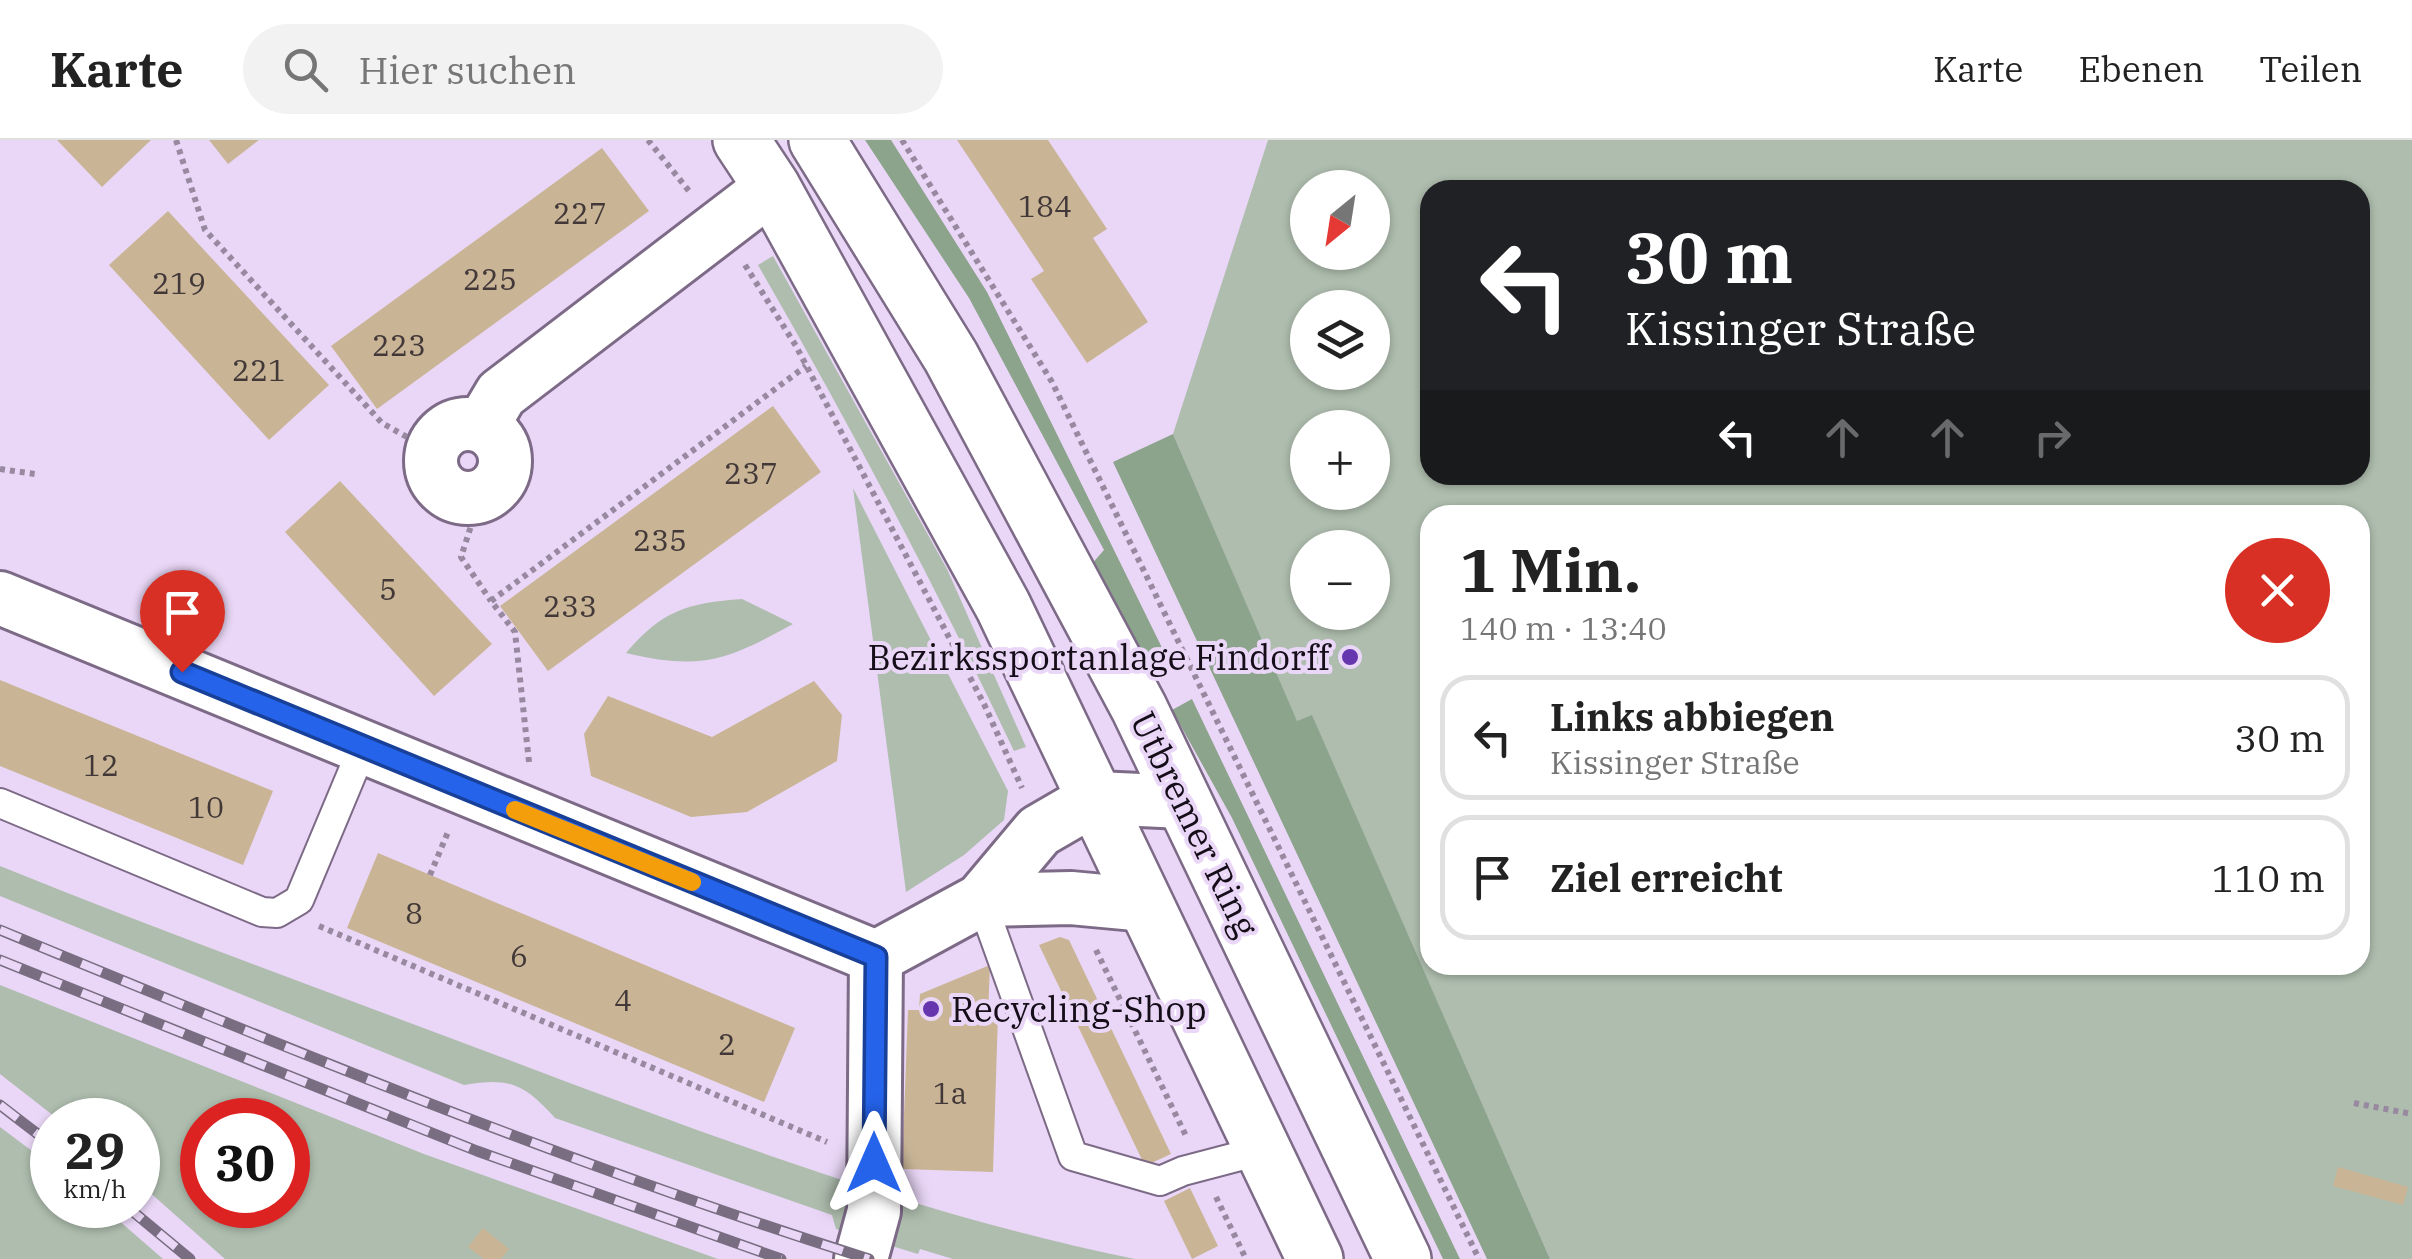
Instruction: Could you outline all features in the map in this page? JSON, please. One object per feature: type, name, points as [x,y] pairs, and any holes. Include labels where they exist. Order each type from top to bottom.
[{"type":"main road","points":[[742,140],[772,187],[1003,606],[1315,1259]]},
{"type":"main road","name":"Utbremer Ring","points":[[817,140],[951,357],[1184,802],[1403,1259]]},
{"type":"street","points":[[482,426],[501,394],[772,187]]},
{"type":"street","points":[[470,423],[482,426],[500,443],[505,467],[492,488],[469,498],[458,496],[439,484],[431,463],[432,451],[446,430],[470,423]]},
{"type":"street","points":[[0,598],[876,957]]},
{"type":"street","points":[[876,957],[981,900],[1039,831],[1096,798],[1184,802]]},
{"type":"street","points":[[981,900],[1071,898],[1146,905]]},
{"type":"street","points":[[861,1259],[874,1211],[876,957]]},
{"type":"lane","points":[[0,803],[262,912],[283,910],[300,900],[363,747]]},
{"type":"lane","points":[[981,900],[1073,1156],[1160,1182],[1263,1150]]},
{"type":"path","points":[[176,140],[205,230],[382,423],[432,451]]},
{"type":"path","points":[[648,140],[718,227],[806,366],[984,704],[1039,831]]},
{"type":"path","points":[[902,140],[1052,382],[1479,1259]]},
{"type":"path","points":[[491,600],[806,366]]},
{"type":"path","points":[[0,469],[35,474]]},
{"type":"path","points":[[469,498],[471,526],[461,557],[515,632],[535,818]]},
{"type":"path","points":[[430,876],[438,856]]},
{"type":"path","points":[[1071,898],[1246,1259]]},
{"type":"path","points":[[283,910],[399,954],[874,1163]]},
{"type":"path","points":[[2354,1102],[2412,1114]]},
{"type":"green space","points":[[865,140],[891,140],[987,292],[1172,668],[1152,677],[1090,566],[1104,550],[969,298]]},
{"type":"green space","name":"Bezirkssportanlage Findorff","points":[[1268,140],[2412,140],[2412,1259],[1550,1259],[1426,975],[2370,975],[2370,505],[1420,505],[1420,962],[1312,716],[1297,722],[1173,434]]},
{"type":"green space","points":[[773,256],[947,569],[1026,747],[1014,751],[891,506],[758,265]]},
{"type":"green space","points":[[1173,434],[1297,721],[1312,715],[1420,962],[1420,975],[1426,975],[1550,1259],[1487,1259],[1113,462]]},
{"type":"green space","points":[[853,488],[1008,791],[1004,820],[964,855],[906,892]]},
{"type":"green space","points":[[742,599],[793,624],[713,659],[675,661],[626,653],[652,627],[677,611]]},
{"type":"green space","points":[[1192,699],[1460,1259],[1443,1259],[1232,818],[1172,710]]},
{"type":"green space","points":[[0,866],[740,1145],[975,1220],[1135,1259],[953,1259],[920,1249],[918,1254],[836,1229],[832,1215],[555,1118],[534,1097],[515,1086],[493,1082],[464,1085],[0,896]]},
{"type":"green space","points":[[0,985],[284,1098],[180,1098],[180,1219],[160,1201],[160,1098],[31,1098],[0,1074]]},
{"type":"green space","points":[[310,1109],[424,1154],[718,1259],[225,1259],[190,1228],[310,1228]]},
{"type":"green space","points":[[0,1127],[30,1150],[30,1228],[127,1228],[163,1259],[0,1259]]},
{"type":"building","points":[[57,140],[151,140],[102,187]]},
{"type":"building","points":[[209,140],[259,140],[228,164]]},
{"type":"building","points":[[957,140],[1048,140],[1107,229],[1093,238],[1148,322],[1087,363],[1031,279],[1044,271]]},
{"type":"building","points":[[602,148],[649,211],[377,409],[331,346]]},
{"type":"building","points":[[168,211],[329,385],[269,440],[109,265]]},
{"type":"building","points":[[773,406],[821,472],[548,671],[500,606]]},
{"type":"building","points":[[340,481],[492,644],[434,696],[285,532]]},
{"type":"building","points":[[0,680],[273,791],[243,865],[0,766]]},
{"type":"building","points":[[814,681],[842,715],[837,761],[747,812],[691,817],[591,776],[584,734],[608,696],[712,737]]},
{"type":"building","points":[[378,853],[795,1028],[764,1102],[347,928]]},
{"type":"building","points":[[1060,937],[1069,940],[1171,1154],[1145,1166],[1039,945]]},
{"type":"building","points":[[990,965],[988,1015],[998,1015],[993,1172],[902,1169],[908,1010],[919,1010],[920,994]]},
{"type":"building","points":[[2338,1167],[2408,1187],[2403,1205],[2333,1186]]},
{"type":"building","points":[[1190,1188],[1218,1246],[1192,1259],[1164,1201]]},
{"type":"building","points":[[483,1228],[509,1249],[501,1259],[484,1259],[468,1247]]},
{"type":"railway","points":[[0,930],[539,1145],[869,1259]]},
{"type":"railway","points":[[0,960],[477,1151],[781,1259]]},
{"type":"railway","points":[[0,1105],[30,1128]]},
{"type":"railway","points":[[153,1228],[190,1259]]},
{"type":"slow traffic","points":[[515,810],[692,882]]},
{"type":"place","name":"Bezirkssportanlage Findorff","points":[[1350,657]]},
{"type":"place","name":"Recycling-Shop","points":[[931,1009]]},
{"type":"route","points":[[182,672],[876,957],[874,1163]]}]
